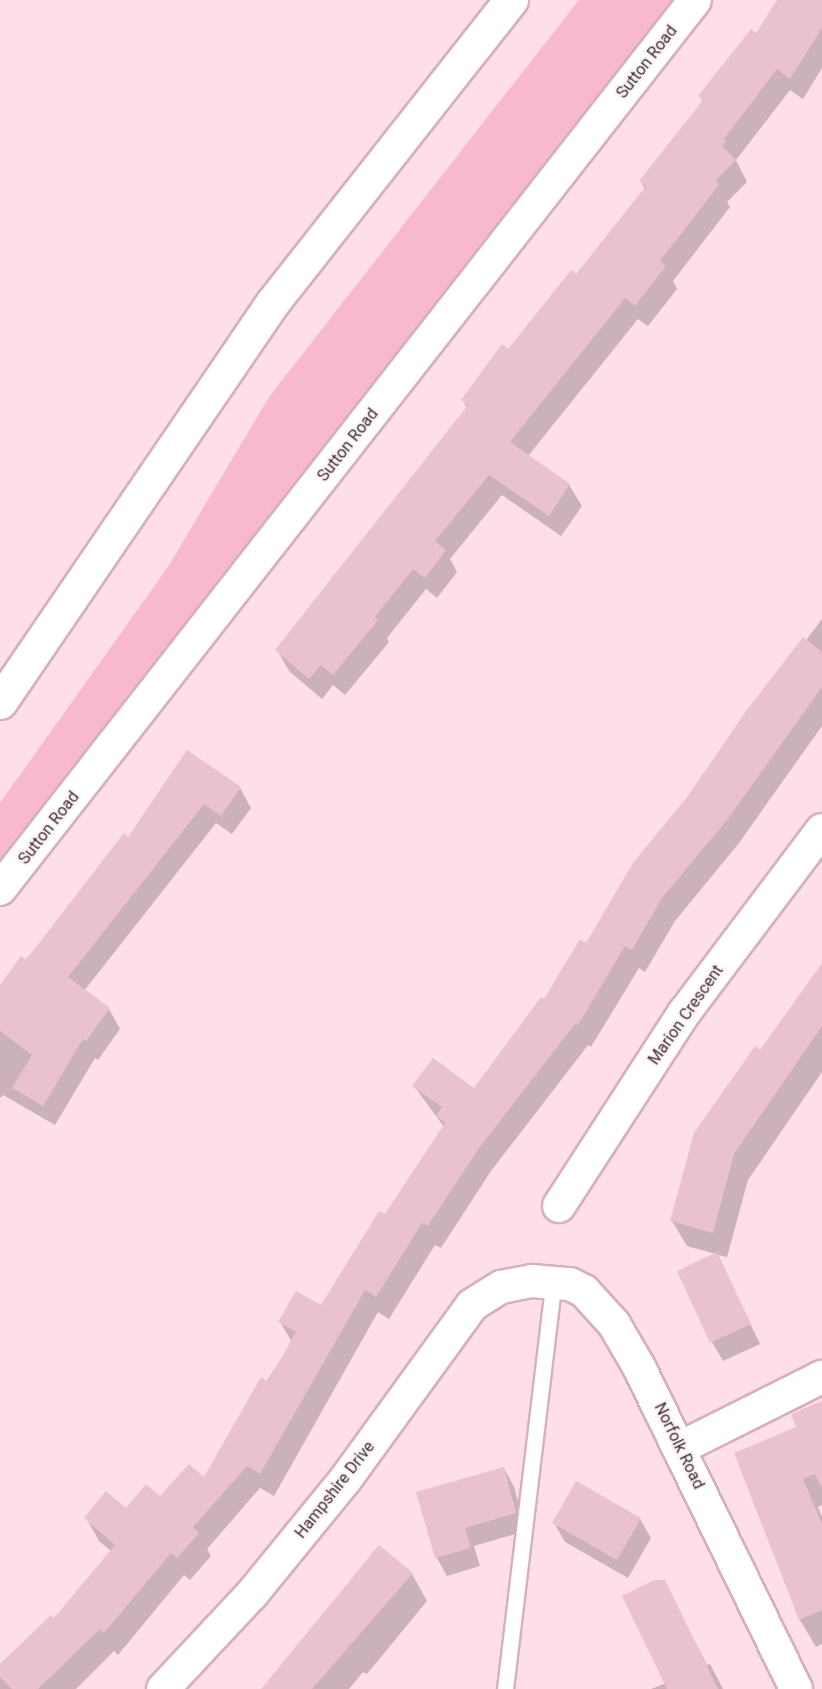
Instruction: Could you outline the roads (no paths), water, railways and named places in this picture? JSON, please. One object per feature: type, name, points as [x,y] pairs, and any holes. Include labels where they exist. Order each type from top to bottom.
[{"type":"main road","points":[[0,702],[273,302],[511,0]]},
{"type":"street","name":"Sutton Road","points":[[0,889],[695,0]]},
{"type":"street","name":"Marion Crescent","points":[[559,1206],[684,1013],[822,830]]},
{"type":"street","name":"Norfolk Road","points":[[501,1287],[554,1281],[570,1284],[599,1303],[639,1367],[796,1689]]},
{"type":"street","name":"Hampshire Drive","points":[[163,1689],[252,1594],[345,1480],[472,1305],[501,1287]]},
{"type":"street","points":[[680,1448],[822,1377]]},
{"type":"lane","points":[[505,1689],[554,1281]]}]
